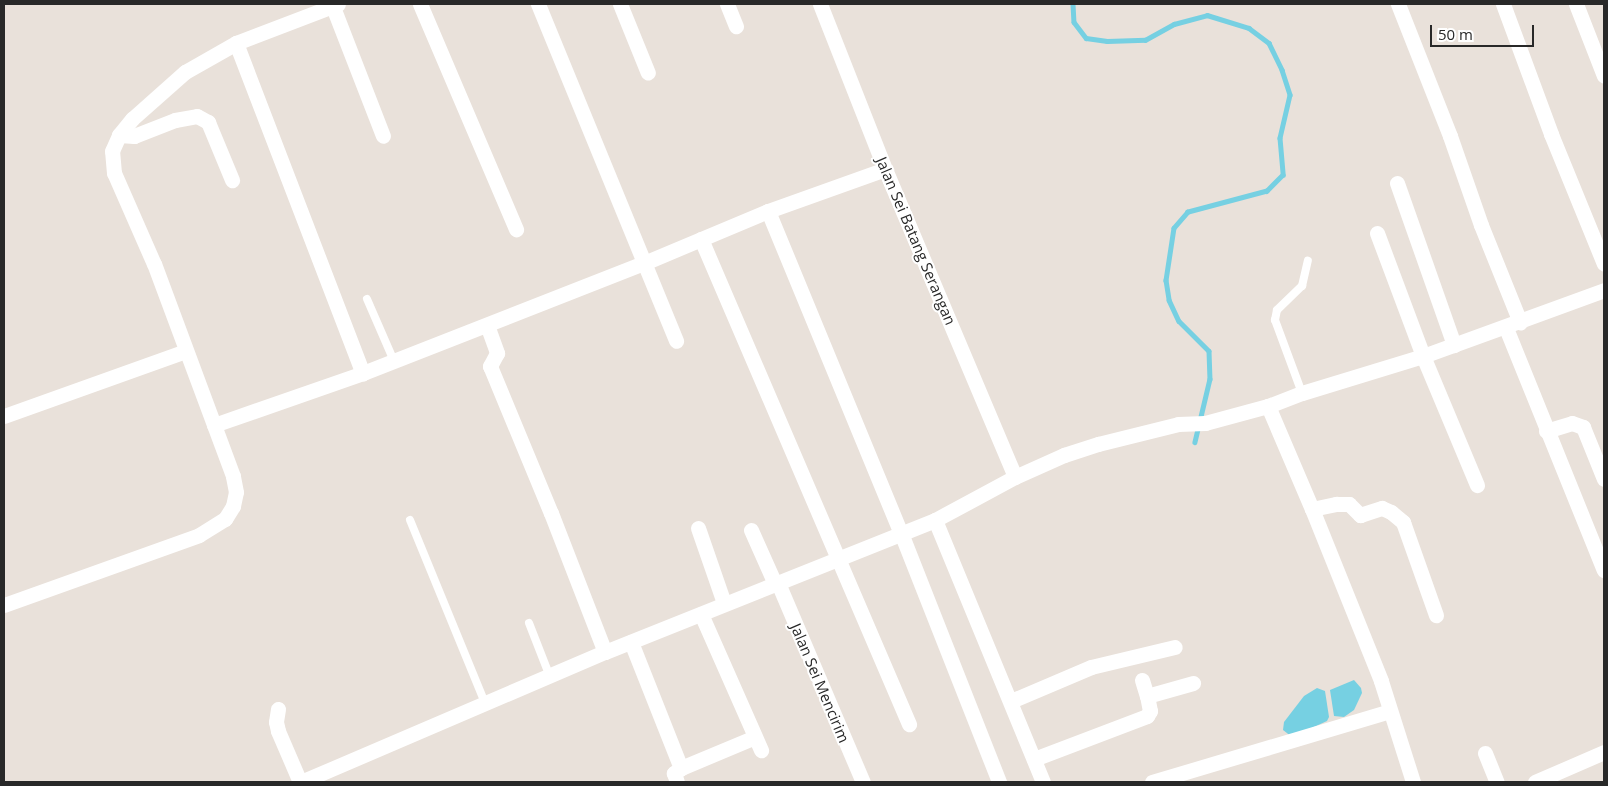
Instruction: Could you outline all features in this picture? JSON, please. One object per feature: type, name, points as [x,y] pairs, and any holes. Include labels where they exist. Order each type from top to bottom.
[{"type":"street","points":[[420,4],[516,229]]},
{"type":"street","points":[[538,4],[676,341]]},
{"type":"street","points":[[620,4],[648,73]]},
{"type":"street","points":[[727,4],[736,26]]},
{"type":"street","name":"Jalan Sei Batang Serangan","points":[[820,4],[885,169],[1015,477]]},
{"type":"street","points":[[1398,4],[1450,136],[1481,225],[1546,431],[1604,570]]},
{"type":"street","points":[[1503,4],[1551,134],[1604,264]]},
{"type":"street","points":[[1576,4],[1604,76]]},
{"type":"street","points":[[4,606],[199,535],[225,519],[233,506],[236,492],[233,476],[154,264],[112,166],[112,151],[119,135],[132,119],[171,82],[203,61],[236,43],[328,6],[383,136]]},
{"type":"street","points":[[236,43],[363,373]]},
{"type":"street","points":[[119,135],[134,136],[175,120],[197,116],[208,122],[232,180]]},
{"type":"street","points":[[214,425],[363,373],[644,263],[768,212],[885,169]]},
{"type":"street","points":[[1396,183],[1454,345]]},
{"type":"street","points":[[768,212],[901,533],[999,782]]},
{"type":"street","points":[[1377,233],[1423,356],[1477,485]]},
{"type":"street","points":[[701,239],[909,724]]},
{"type":"street","points":[[278,709],[276,722],[278,731],[300,782],[605,652],[935,520],[1015,477],[1064,455],[1098,444],[1178,424],[1205,423],[1268,406],[1302,393],[1423,356],[1603,295]]},
{"type":"street","points":[[487,325],[497,353],[490,366],[551,513],[605,652]]},
{"type":"street","points":[[4,416],[186,351]]},
{"type":"street","points":[[1268,406],[1312,509],[1390,711],[1413,782]]},
{"type":"street","points":[[1546,431],[1572,423],[1583,427],[1604,479]]},
{"type":"street","points":[[1312,509],[1336,504],[1349,504],[1360,515],[1382,508],[1403,522],[1436,615]]},
{"type":"street","points":[[935,520],[1043,782]]},
{"type":"street","points":[[698,528],[724,603]]},
{"type":"street","name":"Jalan Sei Mencirim","points":[[751,530],[777,584],[863,782]]},
{"type":"street","points":[[631,642],[679,775],[758,743],[701,614]]},
{"type":"street","points":[[1011,701],[1091,667],[1175,647]]},
{"type":"street","points":[[1034,759],[1147,716],[1150,711],[1142,680]]},
{"type":"street","points":[[1147,696],[1193,683]]},
{"type":"street","points":[[1152,782],[1390,711]]},
{"type":"street","points":[[1535,782],[1604,752]]},
{"type":"street","points":[[1486,753],[1497,782]]},
{"type":"lane","points":[[1302,393],[1275,320],[1277,310],[1302,286],[1308,262]]},
{"type":"lane","points":[[367,299],[394,361]]},
{"type":"lane","points":[[410,520],[485,703]]},
{"type":"lane","points":[[529,623],[550,677]]},
{"type":"water","points":[[1354,680],[1361,688],[1362,693],[1354,710],[1344,717],[1334,716],[1330,690]]},
{"type":"water","points":[[1317,688],[1325,691],[1329,717],[1327,721],[1292,737],[1283,730],[1284,722],[1304,696]]},
{"type":"waterway","points":[[1073,4],[1074,22],[1086,38],[1107,41],[1145,40],[1174,24],[1207,15],[1249,28],[1269,43],[1282,70],[1290,95],[1280,138],[1283,175],[1267,191],[1188,212],[1174,228],[1166,280],[1169,300],[1179,321],[1209,351],[1210,379],[1195,442]]}]
